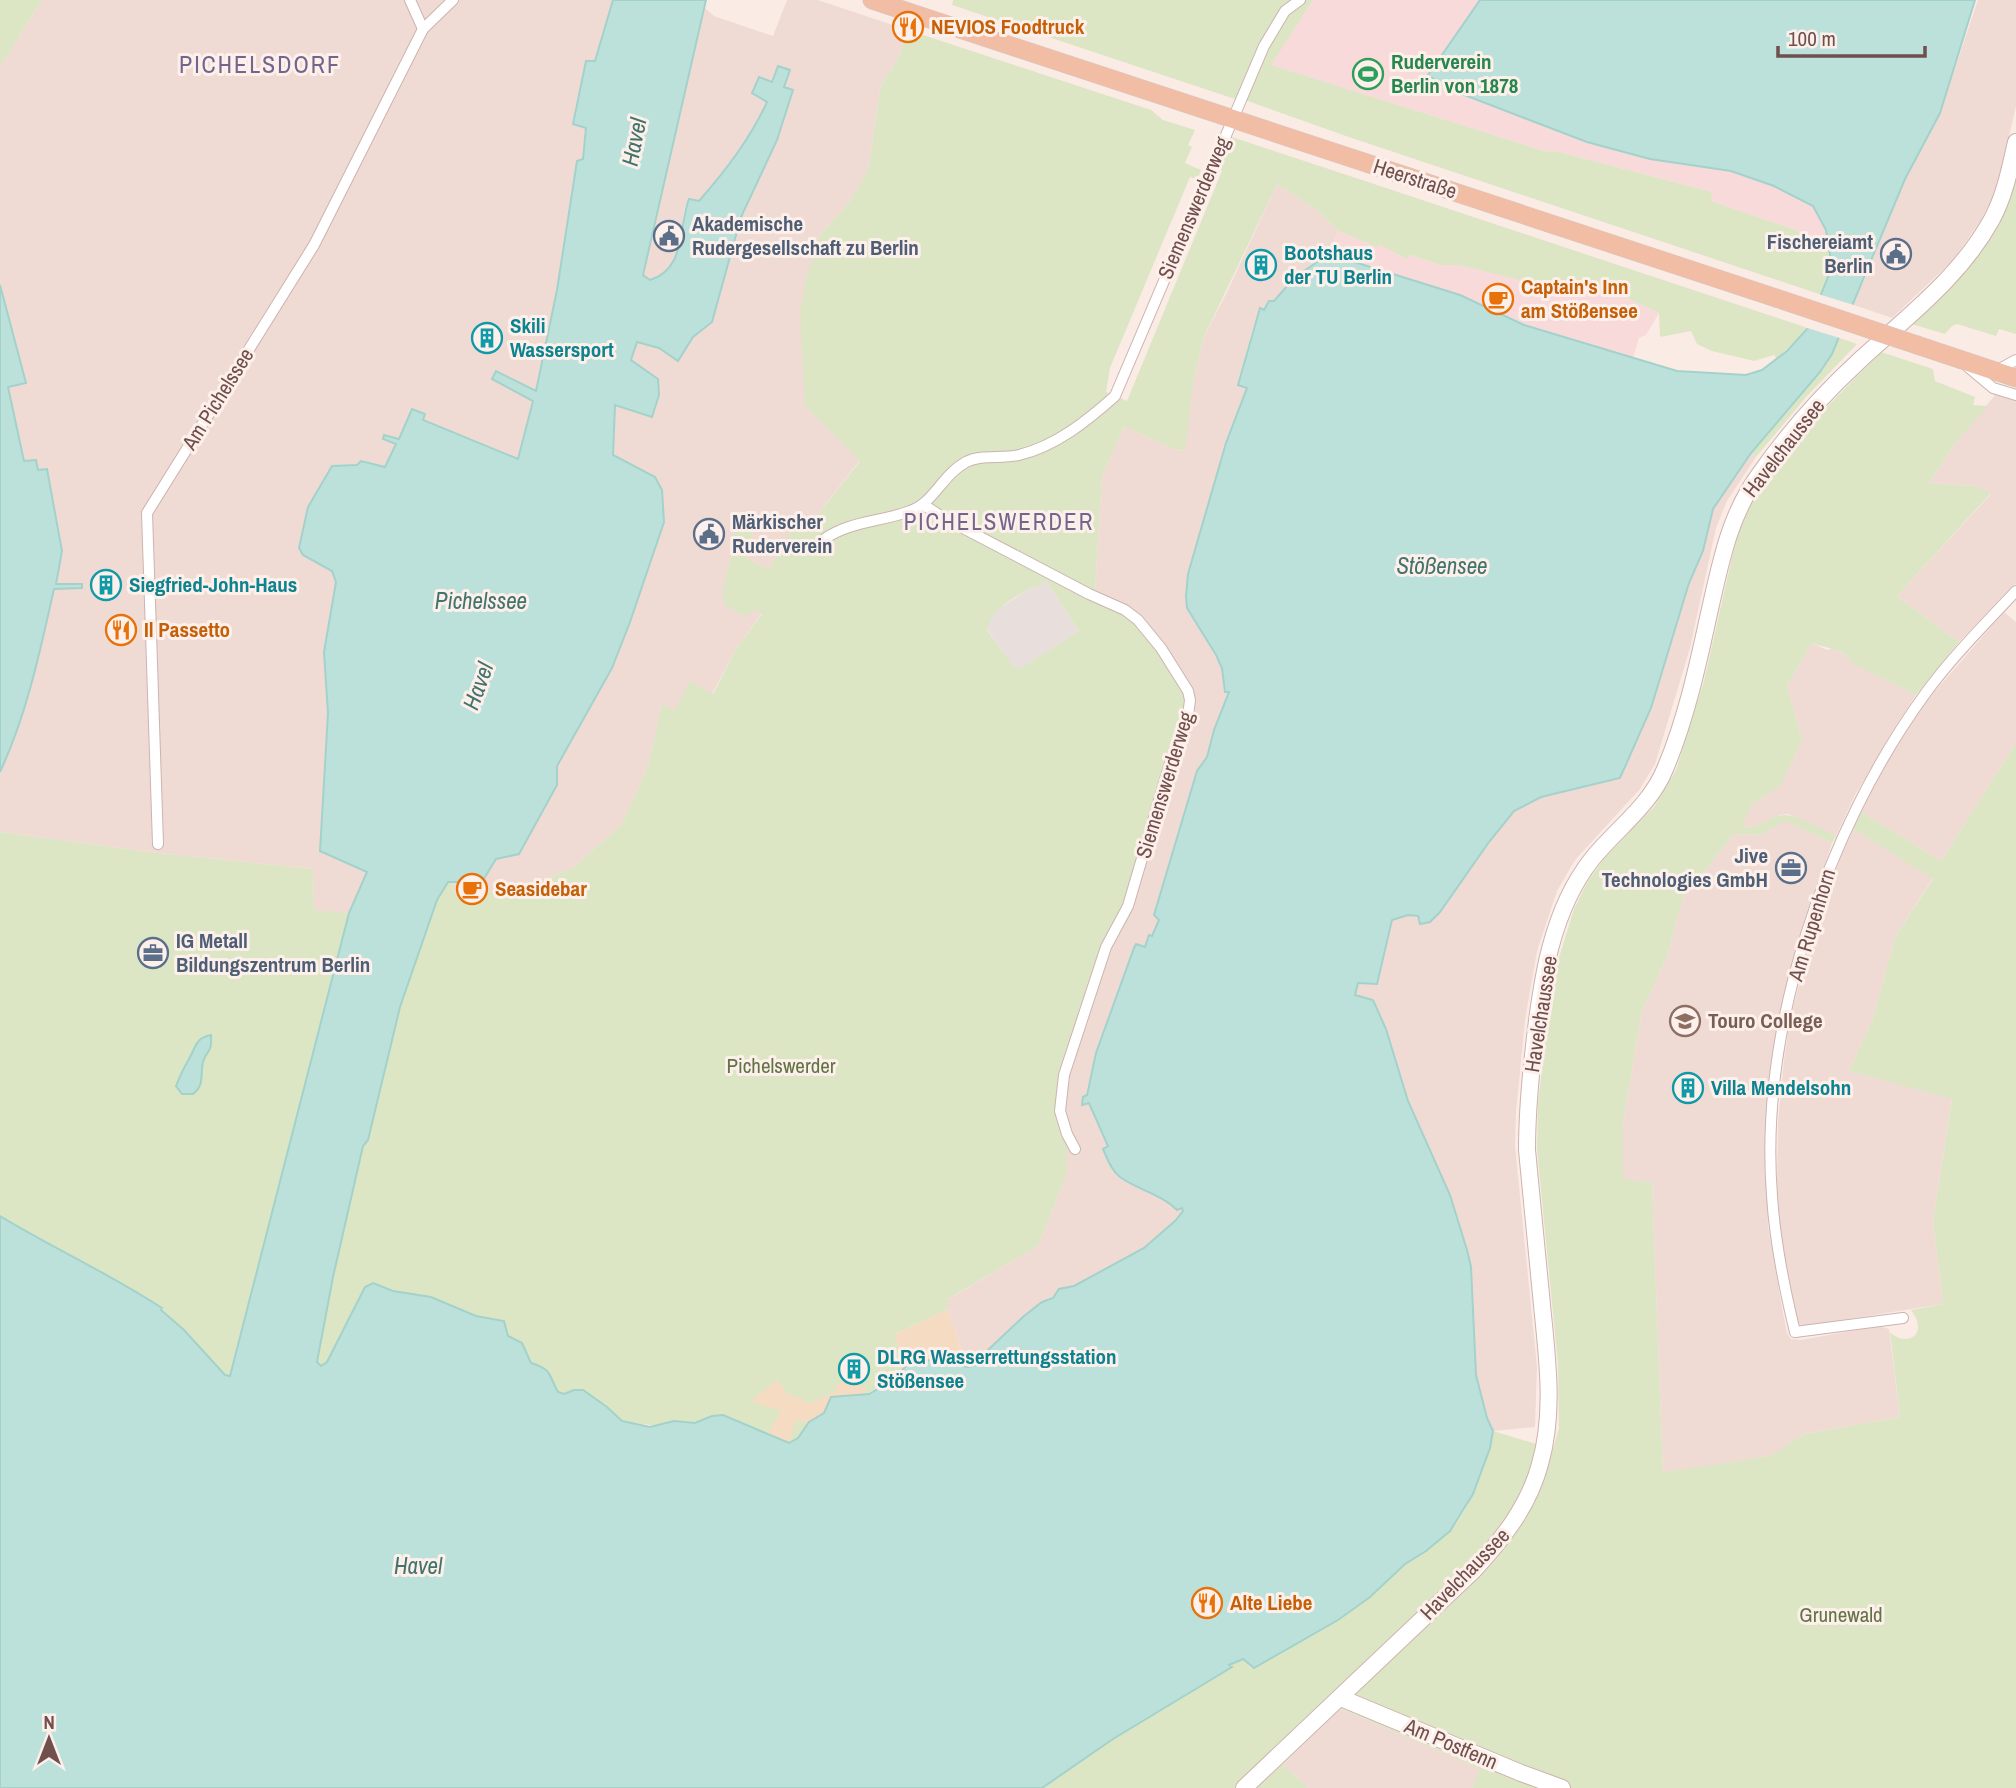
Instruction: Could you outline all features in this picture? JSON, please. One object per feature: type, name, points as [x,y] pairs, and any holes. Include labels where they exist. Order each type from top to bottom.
[{"type":"main road","name":"Heerstraße","points":[[872,0],[2016,378]]},
{"type":"street","points":[[410,0],[423,29]]},
{"type":"street","name":"Am Pichelssee","points":[[158,844],[148,513],[314,245],[423,29],[453,0]]},
{"type":"street","name":"Siemenswerderweg","points":[[1075,1149],[1060,1111],[1064,1075],[1106,947],[1128,906],[1170,763],[1187,724],[1190,700],[1188,691],[1167,656],[1138,620],[1125,610],[942,517],[924,505],[948,476],[968,460],[1017,455],[1052,442],[1084,423],[1115,396],[1232,118],[1273,28],[1285,12],[1300,0]]},
{"type":"street","name":"Havelchaussee","points":[[1244,1788],[1494,1549],[1513,1524],[1530,1493],[1541,1463],[1549,1412],[1527,1150],[1527,1118],[1542,980],[1553,939],[1577,881],[1592,859],[1651,795],[1665,770],[1694,678],[1725,546],[1741,501],[1801,421],[1859,360],[1965,260],[2003,198],[2016,142]]},
{"type":"street","name":"Heerstraße","points":[[1958,358],[1993,388],[2016,395]]},
{"type":"street","points":[[1996,371],[2016,359]]},
{"type":"street","points":[[823,540],[848,526],[898,515],[924,505]]},
{"type":"street","name":"Am Rupenhorn","points":[[1903,1318],[1795,1332],[1776,1244],[1771,1193],[1773,1103],[1783,1030],[1812,915],[1831,862],[1851,818],[1885,756],[1926,692],[1964,646],[2016,591]]},
{"type":"street","name":"Am Postfenn","points":[[1341,1698],[1562,1788]]},
{"type":"shaded area","points":[[42,0],[613,0],[594,61],[586,61],[573,124],[587,128],[583,159],[577,162],[557,290],[536,391],[497,371],[492,379],[534,401],[518,459],[423,420],[399,440],[384,435],[396,444],[385,467],[361,461],[357,465],[333,466],[308,507],[299,548],[303,555],[332,571],[336,582],[324,652],[328,713],[367,871],[349,913],[314,911],[313,869],[158,853],[0,832],[0,772],[13,744],[29,692],[54,589],[81,588],[82,585],[55,584],[62,551],[60,534],[47,469],[38,470],[24,462],[8,386],[25,383],[0,285],[0,67]]},
{"type":"shaded area","points":[[787,0],[818,0],[908,30],[897,60],[881,85],[868,170],[850,201],[821,234],[805,406],[860,460],[812,522],[798,527],[769,569],[747,559],[753,532],[735,523],[733,547],[755,609],[762,613],[736,649],[712,694],[674,710],[662,705],[648,766],[622,824],[574,867],[523,889],[455,894],[452,883],[481,882],[496,859],[519,854],[557,785],[557,766],[612,668],[664,522],[662,490],[655,477],[613,455],[615,404],[652,416],[631,360],[637,341],[659,348],[678,361],[692,337],[712,322],[741,217],[777,140],[793,90],[784,87],[789,70],[767,101],[755,127],[726,171],[699,201],[689,199],[684,211],[678,251],[668,271],[663,276],[650,280],[643,275],[705,8],[714,16],[773,36]]},
{"type":"shaded area","points":[[1313,0],[1480,0],[1428,75],[1449,89],[1552,129],[1628,154],[1731,171],[1773,186],[1813,206],[1826,230],[1830,248],[1796,230],[1710,201],[1712,192],[1559,152],[1544,151],[1270,65]]},
{"type":"shaded area","points":[[1978,0],[2016,0],[2016,106],[1996,192],[1981,220],[1953,260],[1892,318],[1851,304],[1864,281],[1905,179],[1940,113]]},
{"type":"shaded area","points":[[1277,184],[1319,211],[1338,231],[1329,254],[1295,277],[1264,310],[1260,309],[1252,331],[1238,384],[1248,388],[1226,443],[1188,574],[1186,596],[1187,608],[1222,668],[1225,691],[1229,691],[1207,757],[1197,771],[1161,890],[1159,920],[1145,947],[1134,948],[1096,1053],[1083,1105],[1089,1102],[1108,1146],[1103,1148],[1177,1210],[1182,1208],[1183,1211],[1176,1221],[1144,1248],[1074,1286],[1059,1290],[1053,1298],[1042,1302],[988,1350],[978,1365],[968,1367],[947,1310],[947,1300],[1038,1246],[1066,1176],[1065,1111],[1068,1074],[1131,609],[1095,590],[1102,476],[1124,427],[1184,451],[1194,379],[1203,339]]},
{"type":"shaded area","points":[[1338,231],[1376,247],[1381,245],[1407,258],[1410,255],[1440,265],[1458,265],[1536,283],[1537,280],[1572,281],[1616,293],[1659,313],[1646,335],[1639,338],[1633,358],[1524,325],[1460,295],[1329,254]]},
{"type":"shaded area","points":[[1996,394],[2016,401],[2016,583],[1959,642],[1897,596],[1991,494],[1976,486],[1929,483],[1957,441]]},
{"type":"shaded area","points":[[1751,454],[1756,457],[1727,501],[1716,528],[1690,648],[1655,764],[1640,789],[1575,860],[1557,891],[1537,951],[1525,1020],[1515,1146],[1537,1367],[1535,1427],[1493,1431],[1476,1375],[1471,1267],[1435,1160],[1408,1101],[1386,1029],[1373,1000],[1354,995],[1359,983],[1377,984],[1392,920],[1408,915],[1431,922],[1514,811],[1541,797],[1620,778],[1651,708],[1689,583],[1703,551],[1713,509]]},
{"type":"shaded area","points":[[1046,581],[1079,631],[1022,668],[1013,667],[987,629],[989,620],[994,612]]},
{"type":"shaded area","points":[[2004,612],[2016,622],[2016,743],[1941,861],[1860,811],[1885,765],[1924,704]]},
{"type":"shaded area","points":[[1812,643],[1827,650],[1833,648],[1849,657],[1853,663],[1916,695],[1855,795],[1836,836],[1788,814],[1780,815],[1758,827],[1741,826],[1752,804],[1781,784],[1802,740],[1787,686]]},
{"type":"shaded area","points":[[1782,822],[1789,822],[1832,843],[1797,946],[1782,1006],[1767,1115],[1768,1226],[1783,1313],[1791,1339],[1801,1340],[1879,1326],[1889,1329],[1900,1417],[1804,1434],[1771,1456],[1663,1473],[1652,1182],[1623,1180],[1623,1123],[1642,1011],[1667,957],[1683,898],[1734,834],[1761,835]]},
{"type":"shaded area","points":[[1852,828],[1933,878],[1896,935],[1873,1018],[1849,1071],[1952,1098],[1933,1220],[1943,1304],[1804,1326],[1797,1323],[1781,1240],[1777,1190],[1778,1122],[1790,1019],[1814,926]]},
{"type":"shaded area","points":[[1339,1708],[1481,1769],[1472,1788],[1309,1788],[1283,1765]]},
{"type":"green space","points":[[0,0],[42,0],[0,67]]},
{"type":"green space","points":[[953,0],[1313,0],[1271,65],[1544,151],[1559,152],[1712,192],[1711,201],[1796,230],[1830,248],[1829,274],[1822,295],[1245,100],[1235,99],[952,5]]},
{"type":"green space","name":"Pichelswerder","points":[[908,30],[1151,110],[1163,120],[1195,130],[1188,145],[1192,147],[1185,163],[1201,170],[1197,180],[1190,177],[1110,368],[1106,392],[1127,401],[1222,171],[1216,168],[1229,136],[1808,328],[1777,359],[1774,355],[1754,361],[1712,351],[1697,344],[1691,331],[1660,337],[1659,313],[1616,293],[1572,281],[1538,280],[1536,284],[1458,265],[1440,265],[1410,255],[1407,259],[1381,245],[1376,247],[1338,231],[1319,211],[1277,184],[1203,339],[1194,379],[1185,451],[1124,427],[1102,476],[1095,590],[1131,609],[1194,695],[1129,920],[1109,947],[1068,1074],[1065,1111],[1068,1143],[1066,1176],[1038,1246],[948,1299],[947,1310],[895,1334],[903,1369],[893,1380],[807,1425],[798,1438],[789,1443],[723,1415],[695,1423],[674,1421],[658,1426],[622,1421],[586,1392],[558,1392],[547,1371],[531,1363],[522,1343],[508,1336],[504,1321],[476,1316],[431,1297],[393,1291],[373,1283],[365,1287],[327,1363],[318,1365],[333,1277],[363,1146],[368,1140],[400,1007],[437,900],[449,881],[455,894],[523,889],[574,867],[622,824],[648,766],[662,704],[675,710],[690,681],[713,694],[736,649],[762,614],[755,610],[745,616],[724,605],[724,585],[733,544],[730,525],[735,523],[753,532],[747,559],[769,569],[787,535],[812,522],[860,461],[805,406],[800,314],[806,277],[821,234],[850,201],[868,170],[881,85],[897,60]],"holes":[[[1046,581],[1079,631],[1021,668],[1013,666],[987,630],[993,616],[1004,605]]]},
{"type":"green space","points":[[2016,163],[2016,334],[1999,329],[1996,336],[1957,324],[1945,334],[1908,323],[1952,281]]},
{"type":"green space","points":[[1840,338],[1857,344],[1807,396],[1756,457],[1751,454],[1820,372]]},
{"type":"green space","name":"Grunewald","points":[[1881,352],[1933,369],[1935,381],[1975,397],[1973,405],[1988,406],[1957,441],[1929,483],[1976,486],[1991,493],[1897,596],[1959,642],[1916,695],[1852,663],[1845,654],[1812,643],[1787,686],[1802,740],[1781,785],[1752,804],[1742,826],[1756,826],[1778,816],[1789,815],[1836,836],[1832,843],[1788,822],[1782,822],[1761,835],[1734,834],[1683,898],[1667,957],[1642,1011],[1623,1123],[1623,1179],[1652,1182],[1663,1472],[1770,1456],[1804,1434],[1900,1417],[1890,1332],[1905,1339],[1914,1336],[1918,1327],[1911,1310],[1943,1304],[1933,1220],[1952,1099],[1849,1071],[1873,1018],[1896,935],[1933,879],[1852,828],[1860,811],[1941,861],[2016,743],[2016,1788],[1472,1788],[1480,1769],[1339,1708],[1283,1765],[1309,1788],[1042,1788],[1114,1739],[1231,1668],[1228,1666],[1243,1659],[1251,1668],[1328,1626],[1370,1597],[1400,1568],[1443,1538],[1457,1523],[1477,1485],[1493,1431],[1553,1449],[1559,1428],[1558,1364],[1537,1149],[1538,1103],[1553,977],[1574,909],[1588,881],[1605,857],[1654,807],[1676,770],[1704,681],[1738,531],[1751,505],[1801,436]]},
{"type":"green space","points":[[0,832],[158,853],[313,869],[314,910],[349,913],[230,1376],[225,1375],[162,1307],[0,1216]]},
{"type":"sand","points":[[947,1310],[968,1367],[926,1360],[910,1364],[903,1369],[895,1334]]},
{"type":"sand","points":[[848,1374],[850,1378],[856,1376],[860,1388],[866,1385],[865,1395],[829,1400],[824,1413],[807,1425],[804,1421],[795,1421],[789,1443],[767,1435],[781,1411],[751,1401],[778,1379],[786,1393],[808,1404],[837,1391],[835,1386],[843,1381],[841,1377]]},
{"type":"water","points":[[613,0],[706,0],[643,275],[650,280],[662,275],[675,257],[689,199],[699,201],[737,154],[760,116],[767,102],[752,93],[759,77],[772,82],[778,66],[790,70],[784,87],[793,90],[777,140],[741,217],[712,322],[693,337],[678,361],[659,348],[637,342],[631,360],[658,379],[659,395],[652,417],[615,405],[613,455],[655,477],[662,490],[664,522],[612,668],[557,766],[557,785],[519,854],[496,859],[482,882],[448,882],[437,900],[400,1007],[368,1140],[363,1146],[317,1362],[321,1366],[327,1362],[365,1287],[373,1283],[393,1291],[431,1297],[476,1316],[504,1321],[508,1336],[522,1343],[531,1363],[547,1371],[558,1392],[564,1394],[583,1390],[622,1421],[650,1427],[674,1421],[695,1423],[723,1415],[789,1443],[798,1438],[809,1422],[824,1413],[831,1397],[869,1394],[893,1380],[908,1364],[915,1361],[933,1360],[968,1367],[978,1365],[988,1350],[1024,1316],[1042,1302],[1053,1298],[1059,1289],[1074,1286],[1144,1248],[1183,1211],[1182,1208],[1177,1210],[1117,1174],[1103,1149],[1108,1146],[1089,1103],[1082,1105],[1083,1097],[1087,1095],[1096,1053],[1134,948],[1136,944],[1145,947],[1159,920],[1154,915],[1197,771],[1207,757],[1229,692],[1225,692],[1222,668],[1216,655],[1187,608],[1186,596],[1188,574],[1226,443],[1247,388],[1238,385],[1260,308],[1264,310],[1269,301],[1274,301],[1295,277],[1329,254],[1460,295],[1524,325],[1677,371],[1746,375],[1762,370],[1787,351],[1808,328],[1829,274],[1831,261],[1826,230],[1813,206],[1774,186],[1731,171],[1650,159],[1587,142],[1449,89],[1428,75],[1480,0],[1975,0],[1940,113],[1905,179],[1832,354],[1820,372],[1751,453],[1713,509],[1703,551],[1689,583],[1651,708],[1620,778],[1541,797],[1514,811],[1430,922],[1420,924],[1418,916],[1408,915],[1392,920],[1377,984],[1358,983],[1355,995],[1373,1000],[1386,1029],[1408,1101],[1450,1195],[1471,1267],[1476,1375],[1493,1431],[1490,1448],[1473,1494],[1450,1531],[1405,1564],[1370,1597],[1338,1620],[1254,1668],[1243,1659],[1229,1665],[1232,1667],[1113,1739],[1042,1788],[0,1788],[0,1216],[162,1308],[225,1375],[230,1376],[349,913],[367,872],[320,851],[328,713],[324,652],[336,582],[332,571],[303,555],[299,548],[308,507],[332,466],[357,465],[361,461],[385,467],[396,444],[383,439],[384,435],[399,439],[412,409],[425,414],[423,420],[518,459],[533,401],[492,379],[496,371],[536,391],[557,290],[577,161],[583,159],[586,128],[573,124],[586,61],[595,61]]},
{"type":"water","points":[[0,285],[26,383],[8,387],[24,461],[36,460],[38,470],[47,469],[62,551],[56,584],[82,584],[82,588],[54,589],[25,705],[0,772]]},
{"type":"water","points":[[211,1035],[211,1046],[203,1062],[199,1087],[193,1094],[182,1094],[176,1086],[183,1069],[199,1041]]},
{"type":"pier","points":[[1818,294],[1854,305],[1843,339],[1804,327]]},
{"type":"place","name":"NEVIOS Foodtruck","points":[[908,27]]},
{"type":"place","name":"Ruderverein Berlin von 1878","points":[[1368,74]]},
{"type":"place","name":"Akademische Rudergesellschaft zu Berlin","points":[[669,236]]},
{"type":"place","name":"Fischereiamt Berlin","points":[[1896,254]]},
{"type":"place","name":"Bootshaus der TU Berlin","points":[[1261,265]]},
{"type":"place","name":"Captain's Inn am Stößensee","points":[[1498,299]]},
{"type":"place","name":"Skili Wassersport","points":[[487,338]]},
{"type":"place","name":"Märkischer Ruderverein","points":[[709,534]]},
{"type":"place","name":"Siegfried-John-Haus","points":[[106,585]]},
{"type":"place","name":"Il Passetto","points":[[121,630]]},
{"type":"place","name":"Jive Technologies GmbH","points":[[1791,868]]},
{"type":"place","name":"Seasidebar","points":[[472,889]]},
{"type":"place","name":"IG Metall Bildungszentrum Berlin","points":[[153,953]]},
{"type":"place","name":"Touro College","points":[[1685,1021]]},
{"type":"place","name":"Villa Mendelsohn","points":[[1688,1088]]},
{"type":"place","name":"DLRG Wasserrettungsstation Stößensee","points":[[854,1369]]},
{"type":"place","name":"Alte Liebe","points":[[1207,1603]]},
{"type":"district","name":"PICHELSDORF","points":[[260,65]]},
{"type":"district","name":"PICHELSWERDER","points":[[999,522]]},
{"type":"water label","name":"Havel","points":[[634,142]]},
{"type":"water label","name":"Stößensee","points":[[1442,566]]},
{"type":"water label","name":"Pichelssee","points":[[481,601]]},
{"type":"water label","name":"Havel","points":[[478,686]]},
{"type":"water label","name":"Havel","points":[[418,1566]]}]
